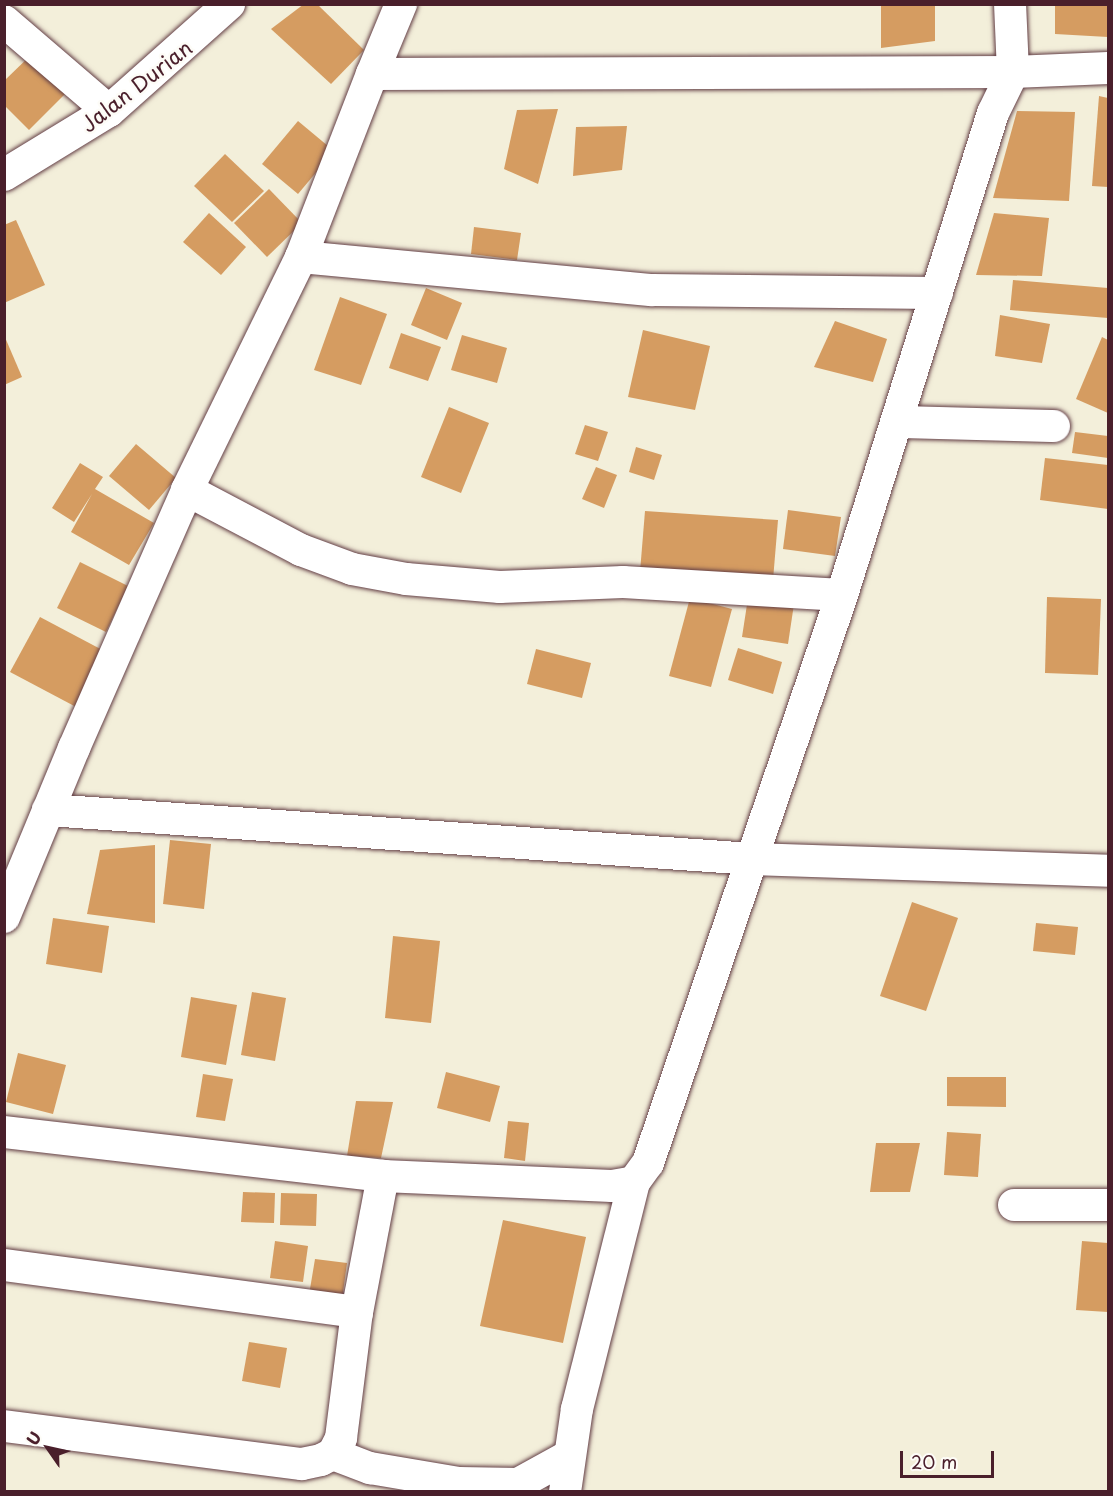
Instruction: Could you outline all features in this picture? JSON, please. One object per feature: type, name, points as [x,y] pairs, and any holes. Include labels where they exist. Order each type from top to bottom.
[{"type":"street","name":"Jalan Durian","points":[[4,175],[110,111],[229,4]]},
{"type":"street","points":[[4,917],[187,490],[301,257],[401,4]]},
{"type":"street","points":[[565,1491],[569,1456],[634,1182],[648,1163],[842,596],[899,422],[993,113],[1013,72],[1010,4]]},
{"type":"street","points":[[4,21],[110,111]]},
{"type":"street","points":[[372,74],[1013,72],[1108,68]]},
{"type":"street","points":[[301,257],[652,290],[937,293]]},
{"type":"street","points":[[899,422],[1054,426]]},
{"type":"street","points":[[187,490],[301,550],[352,569],[406,579],[500,587],[623,582],[842,596]]},
{"type":"street","points":[[48,810],[752,859],[1108,871]]},
{"type":"street","points":[[4,1132],[383,1176],[571,1185],[623,1185],[634,1182]]},
{"type":"street","points":[[333,1454],[348,1407],[357,1312],[383,1176]]},
{"type":"street","points":[[1014,1205],[1108,1205]]},
{"type":"street","points":[[4,1265],[357,1312]]},
{"type":"street","points":[[4,1426],[302,1464],[333,1454],[370,1468],[459,1483],[518,1484],[569,1456]]},
{"type":"building","points":[[304,4],[317,4],[364,50],[331,84],[271,29]]},
{"type":"building","points":[[881,4],[935,4],[935,41],[881,48]]},
{"type":"building","points":[[1055,4],[1108,4],[1108,37],[1055,34]]},
{"type":"building","points":[[35,51],[71,88],[29,130],[4,105],[4,81]]},
{"type":"building","points":[[1099,96],[1108,98],[1108,187],[1092,186]]},
{"type":"building","points":[[558,109],[538,184],[504,169],[517,110]]},
{"type":"building","points":[[1017,111],[1075,112],[1069,201],[993,198]]},
{"type":"building","points":[[298,121],[334,151],[298,194],[262,164]]},
{"type":"building","points":[[627,126],[622,170],[573,176],[576,127]]},
{"type":"building","points":[[225,154],[264,191],[232,222],[194,186]]},
{"type":"building","points":[[269,189],[302,223],[267,257],[234,223]]},
{"type":"building","points":[[209,213],[246,247],[221,275],[183,242]]},
{"type":"building","points":[[994,213],[1049,218],[1042,276],[976,275]]},
{"type":"building","points":[[16,220],[45,285],[4,303],[4,225]]},
{"type":"building","points":[[474,227],[521,233],[517,260],[471,254]]},
{"type":"building","points":[[1013,280],[1108,288],[1108,318],[1010,310]]},
{"type":"building","points":[[426,288],[462,303],[447,340],[411,325]]},
{"type":"building","points":[[340,297],[387,314],[361,385],[314,370]]},
{"type":"building","points":[[1000,315],[1050,324],[1042,363],[995,356]]},
{"type":"building","points":[[835,321],[887,339],[873,382],[814,367]]},
{"type":"building","points":[[643,330],[710,346],[695,410],[628,397]]},
{"type":"building","points":[[401,333],[441,347],[428,381],[389,368]]},
{"type":"building","points":[[4,335],[22,377],[4,385]]},
{"type":"building","points":[[462,335],[507,348],[497,383],[451,370]]},
{"type":"building","points":[[1102,337],[1108,340],[1108,413],[1076,399]]},
{"type":"building","points":[[449,407],[489,423],[461,493],[421,477]]},
{"type":"building","points":[[585,425],[608,432],[598,461],[575,454]]},
{"type":"building","points":[[1075,432],[1108,436],[1108,458],[1072,453]]},
{"type":"building","points":[[136,444],[176,478],[149,510],[109,476]]},
{"type":"building","points":[[636,447],[662,455],[654,480],[629,472]]},
{"type":"building","points":[[1045,458],[1108,465],[1108,509],[1040,500]]},
{"type":"building","points":[[80,463],[103,477],[95,489],[154,523],[129,565],[71,532],[92,494],[74,522],[52,508]]},
{"type":"building","points":[[596,467],[617,475],[604,508],[582,499]]},
{"type":"building","points":[[788,510],[841,517],[835,556],[783,549]]},
{"type":"building","points":[[645,511],[778,520],[773,580],[640,572]]},
{"type":"building","points":[[80,562],[128,586],[106,632],[57,608]]},
{"type":"building","points":[[1047,597],[1101,599],[1098,675],[1045,673]]},
{"type":"building","points":[[690,598],[732,609],[711,687],[669,676]]},
{"type":"building","points":[[748,598],[794,604],[788,644],[742,637]]},
{"type":"building","points":[[40,617],[108,653],[78,708],[10,672]]},
{"type":"building","points":[[738,648],[782,662],[773,694],[728,680]]},
{"type":"building","points":[[536,649],[591,663],[582,698],[527,684]]},
{"type":"building","points":[[170,840],[211,844],[204,909],[163,904]]},
{"type":"building","points":[[155,845],[155,923],[87,914],[100,850]]},
{"type":"building","points":[[912,902],[958,918],[926,1011],[880,996]]},
{"type":"building","points":[[53,918],[109,926],[102,973],[46,964]]},
{"type":"building","points":[[1036,923],[1078,927],[1075,955],[1033,951]]},
{"type":"building","points":[[393,936],[440,941],[431,1023],[385,1018]]},
{"type":"building","points":[[252,992],[286,998],[275,1061],[241,1055]]},
{"type":"building","points":[[191,997],[237,1005],[226,1065],[181,1057]]},
{"type":"building","points":[[18,1053],[66,1065],[53,1114],[6,1102]]},
{"type":"building","points":[[446,1072],[500,1086],[490,1122],[437,1108]]},
{"type":"building","points":[[203,1074],[233,1079],[225,1121],[196,1117]]},
{"type":"building","points":[[947,1077],[1006,1077],[1006,1107],[947,1106]]},
{"type":"building","points":[[356,1101],[393,1102],[381,1158],[347,1156]]},
{"type":"building","points":[[508,1121],[529,1123],[525,1161],[504,1158]]},
{"type":"building","points":[[947,1132],[981,1134],[978,1177],[944,1175]]},
{"type":"building","points":[[876,1143],[920,1143],[910,1192],[870,1192]]},
{"type":"building","points":[[243,1192],[275,1193],[274,1223],[241,1222]]},
{"type":"building","points":[[281,1193],[317,1194],[316,1226],[280,1225]]},
{"type":"building","points":[[503,1220],[586,1237],[563,1343],[480,1326]]},
{"type":"building","points":[[275,1241],[308,1246],[303,1282],[270,1278]]},
{"type":"building","points":[[1082,1241],[1108,1243],[1108,1312],[1076,1310]]},
{"type":"building","points":[[315,1259],[347,1263],[342,1300],[309,1295]]},
{"type":"building","points":[[249,1342],[287,1348],[280,1388],[242,1381]]}]
